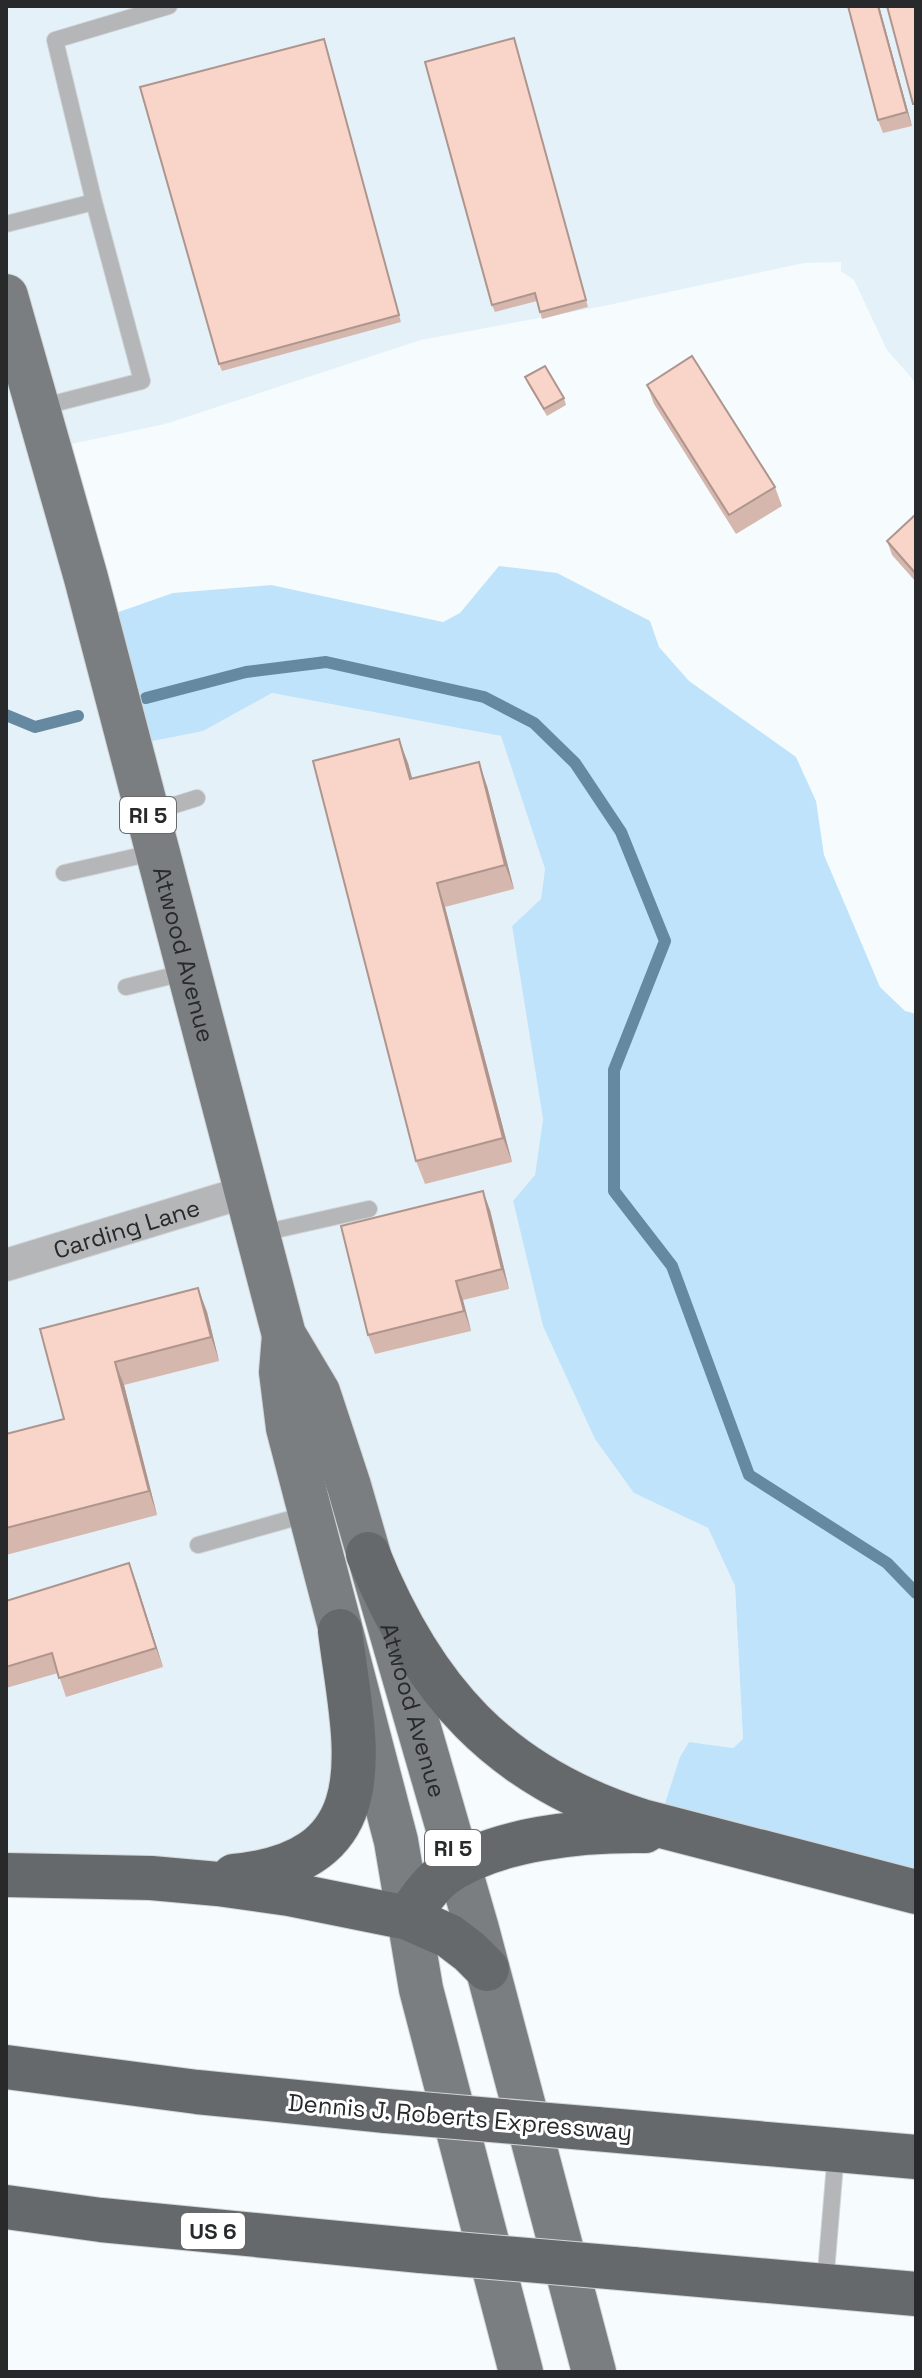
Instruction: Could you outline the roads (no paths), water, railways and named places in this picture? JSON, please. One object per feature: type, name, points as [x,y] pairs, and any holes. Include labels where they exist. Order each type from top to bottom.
[{"type":"highway","points":[[368,1554],[387,1599],[421,1660],[462,1713],[500,1748],[552,1783],[610,1811],[916,1892]]},
{"type":"highway","points":[[6,1875],[226,1877],[267,1871],[298,1860],[313,1850],[335,1829],[351,1797],[353,1739],[340,1631]]},
{"type":"highway","points":[[408,1918],[429,1888],[458,1865],[524,1843],[608,1832],[677,1834],[741,1847]]},
{"type":"highway","points":[[151,1878],[256,1889],[408,1918],[449,1936],[487,1969]]},
{"type":"highway","name":"Dennis J. Roberts Expressway","points":[[6,2067],[197,2092],[386,2111],[916,2157]]},
{"type":"highway","name":"US 6","points":[[6,2207],[115,2221],[421,2251],[916,2294]]},
{"type":"main road","name":"Atwood Avenue","points":[[8,315],[86,578],[284,1335],[318,1392],[368,1554],[487,1969],[594,2372]]},
{"type":"main road","name":"Atwood Avenue","points":[[284,1335],[282,1398],[396,1841],[421,1989],[521,2372]]},
{"type":"street","name":"Carding Lane","points":[[6,1265],[245,1192]]},
{"type":"lane","points":[[37,408],[142,381],[55,40],[169,6]]},
{"type":"lane","points":[[6,224],[94,202]]},
{"type":"lane","points":[[64,873],[152,832],[197,798]]},
{"type":"lane","points":[[126,987],[188,971]]},
{"type":"lane","points":[[257,1234],[369,1209]]},
{"type":"lane","points":[[198,1545],[310,1514]]},
{"type":"lane","points":[[825,2286],[837,2150]]},
{"type":"waterway","points":[[146,698],[246,672],[326,662],[484,697],[534,723],[575,763],[621,832],[665,941],[614,1070],[614,1191],[672,1266],[749,1475],[887,1563],[916,1593]]},
{"type":"waterway","points":[[6,715],[35,727],[78,716]]}]
